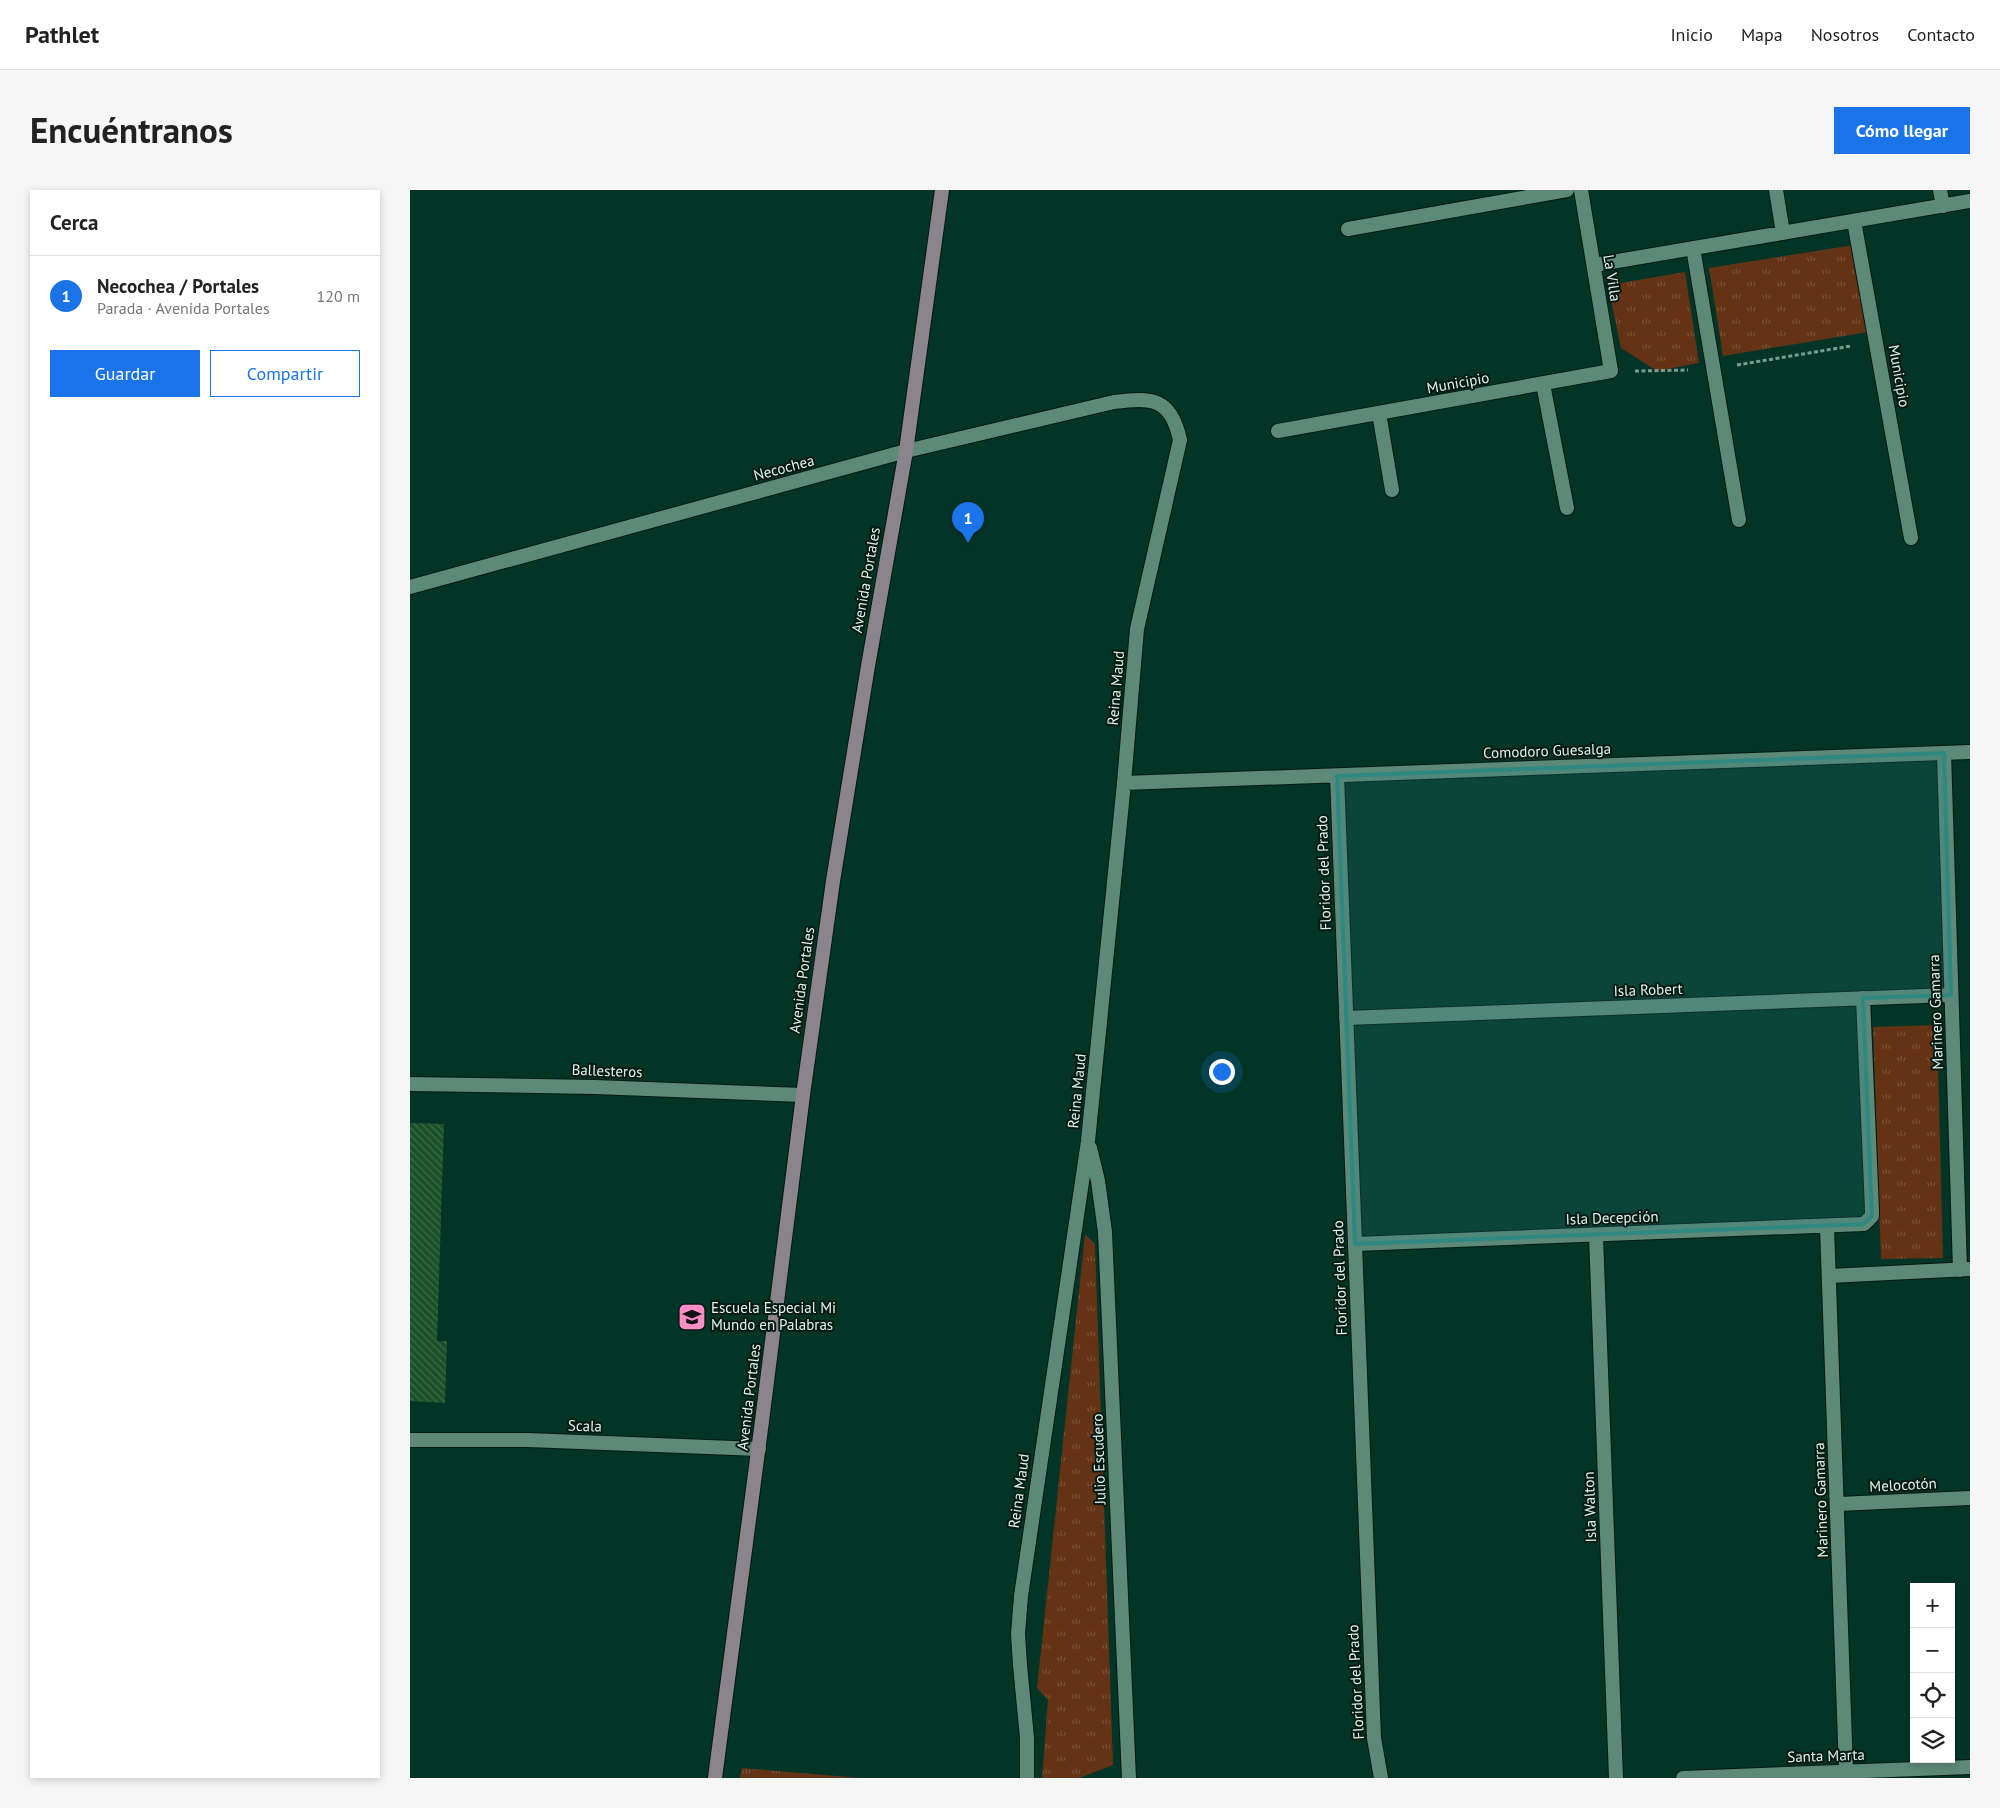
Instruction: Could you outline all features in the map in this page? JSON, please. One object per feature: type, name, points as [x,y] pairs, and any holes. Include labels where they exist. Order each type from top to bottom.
[{"type":"main road","name":"Avenida Portales","points":[[715,1778],[832,881],[906,451],[942,190]]},
{"type":"street","points":[[1348,229],[1567,190]]},
{"type":"street","name":"La Villa","points":[[1581,190],[1611,371]]},
{"type":"street","points":[[1776,190],[1783,232]]},
{"type":"street","points":[[1940,190],[1942,206]]},
{"type":"street","points":[[1594,264],[1970,201]]},
{"type":"street","name":"Municipio","points":[[1854,221],[1912,538]]},
{"type":"street","points":[[1693,248],[1739,520]]},
{"type":"street","name":"Municipio","points":[[1278,432],[1611,371]]},
{"type":"street","points":[[1543,384],[1567,508]]},
{"type":"street","name":"Necochea","points":[[410,587],[906,451],[1114,402],[1136,399],[1155,401],[1168,410]]},
{"type":"street","name":"Reina Maud","points":[[1026,1778],[1027,1738],[1018,1634],[1021,1596],[1088,1141],[1124,783],[1137,629],[1180,440],[1176,423],[1168,410]]},
{"type":"street","points":[[1379,414],[1392,490]]},
{"type":"street","name":"Comodoro Guesalga","points":[[1124,783],[1970,752]]},
{"type":"street","name":"Marinero Gamarra","points":[[1944,753],[1951,994],[1965,1270]]},
{"type":"street","name":"Floridor del Prado","points":[[1337,776],[1374,1738],[1381,1778]]},
{"type":"street","name":"Isla Robert","points":[[1346,1018],[1951,994]]},
{"type":"street","name":"Isla Decepción","points":[[1355,1244],[1859,1225],[1869,1221],[1872,1210],[1863,998]]},
{"type":"street","name":"Ballesteros","points":[[410,1084],[595,1087],[803,1095]]},
{"type":"street","name":"Julio Escudero","points":[[1088,1141],[1098,1181],[1105,1232],[1129,1778]]},
{"type":"street","name":"Marinero Gamarra","points":[[1828,1226],[1846,1772]]},
{"type":"street","name":"Isla Walton","points":[[1596,1235],[1616,1778]]},
{"type":"street","points":[[1830,1276],[1965,1270]]},
{"type":"street","name":"Scala","points":[[410,1440],[528,1440],[758,1449]]},
{"type":"street","name":"Melocotón","points":[[1838,1504],[1970,1498]]},
{"type":"street","name":"Santa Marta","points":[[1683,1778],[1970,1767]]},
{"type":"path","points":[[1611,371],[1713,369],[1877,341]]},
{"type":"highlighted area","points":[[1944,753],[1951,995],[1863,998],[1872,1216],[1864,1224],[1355,1244],[1337,776]]},
{"type":"green space","points":[[1854,245],[1868,332],[1723,356],[1709,268]]},
{"type":"green space","points":[[1685,272],[1699,363],[1657,371],[1621,348],[1608,285]]},
{"type":"green space","points":[[1937,1025],[1943,1258],[1881,1259],[1873,1027]]},
{"type":"green space","points":[[1085,1234],[1095,1244],[1113,1765],[1079,1778],[1042,1778],[1048,1700],[1037,1688]]},
{"type":"green space","points":[[742,1768],[861,1778],[740,1778]]},
{"type":"building","points":[[410,1123],[444,1124],[437,1341],[447,1341],[445,1403],[410,1401]]},
{"type":"place","name":"Necochea / Portales","points":[[968,543]]},
{"type":"place","name":"Escuela Especial Mi Mundo en Palabras","points":[[692,1317]]}]
